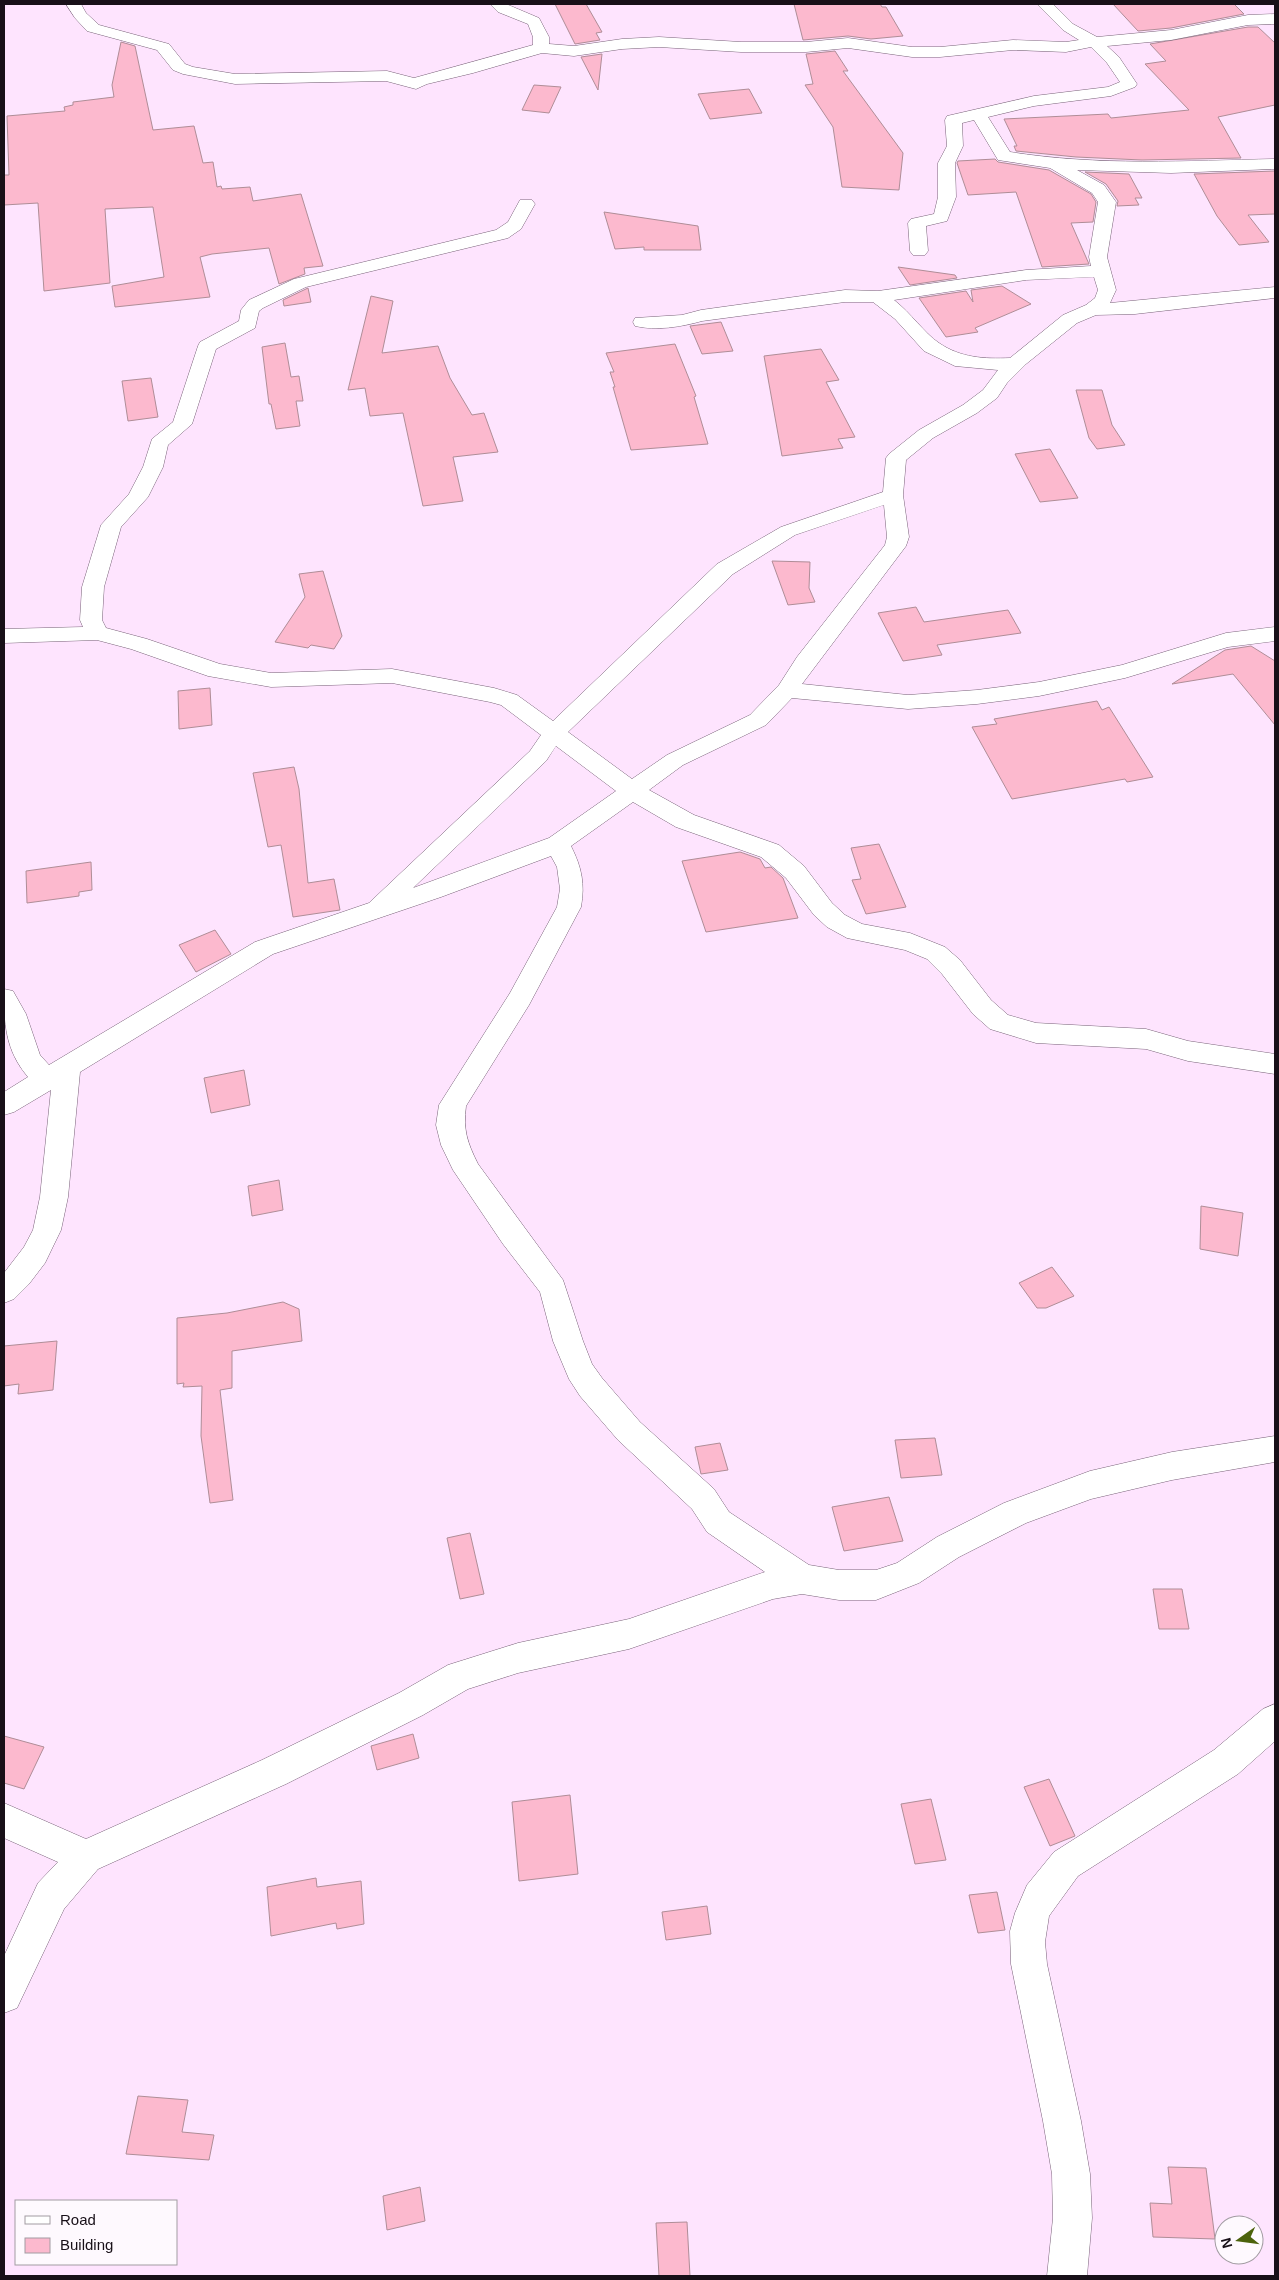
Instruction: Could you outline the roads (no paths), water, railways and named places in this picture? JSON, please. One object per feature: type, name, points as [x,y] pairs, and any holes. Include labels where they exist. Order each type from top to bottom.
[{"type":"street","points":[[74,4],[80,15],[93,28],[163,47],[179,67],[189,72],[235,79],[387,76],[416,84],[422,80],[467,70],[541,48],[574,51],[622,44],[659,42],[741,47],[806,47],[848,43],[866,44],[912,52],[1013,45],[1066,47],[1094,42],[1171,35],[1248,20],[1275,20]]},
{"type":"street","points":[[497,4],[503,9],[534,22],[541,37],[541,48]]},
{"type":"street","points":[[919,251],[917,223],[941,217],[946,206],[949,191],[945,168],[947,157],[955,146],[953,120],[1034,101],[1111,91],[1129,84],[1113,60],[1094,42],[1068,27],[1044,4]]},
{"type":"street","points":[[978,113],[1004,156],[1055,164],[1171,168],[1275,164]]},
{"type":"street","points":[[4,1105],[56,1071],[264,948],[376,908],[432,891],[558,844],[675,760],[758,720],[787,690],[811,655],[896,546],[898,537],[893,495],[896,458],[926,434],[970,409],[990,394],[1000,379],[1016,364],[1070,319],[1093,309],[1102,300],[1107,290],[1098,257],[1107,202],[1098,189],[1055,164]]},
{"type":"street","points":[[97,633],[92,620],[93,587],[111,525],[138,497],[153,467],[159,443],[182,424],[207,346],[248,324],[250,310],[256,304],[300,283],[398,262],[502,234],[516,226],[526,204]]},
{"type":"street","points":[[642,322],[682,321],[701,316],[845,296],[878,297],[1026,275],[1102,271]]},
{"type":"street","points":[[1093,309],[1135,308],[1275,293]]},
{"type":"street","points":[[878,297],[902,315],[931,346],[962,362],[987,365],[1016,364]]},
{"type":"street","points":[[376,908],[538,756],[554,734],[725,569],[756,548],[788,531],[893,495]]},
{"type":"street","points":[[5,637],[97,633],[111,639],[139,644],[216,671],[262,678],[294,680],[392,676],[481,692],[508,700],[631,790],[685,821],[770,852],[795,872],[823,909],[836,922],[856,932],[910,942],[936,953],[951,967],[982,1007],[999,1022],[1017,1029],[1036,1033],[1146,1039],[1188,1051],[1275,1064]]},
{"type":"street","points":[[787,690],[908,702],[977,698],[1049,687],[1125,670],[1219,642],[1275,634]]},
{"type":"street","points":[[558,844],[569,867],[572,889],[569,907],[520,998],[453,1105],[450,1125],[455,1146],[474,1182],[553,1288],[568,1341],[580,1370],[590,1387],[629,1431],[703,1499],[718,1522],[802,1579]]},
{"type":"street","points":[[4,998],[13,1014],[28,1059],[56,1071]]},
{"type":"street","points":[[4,1290],[19,1276],[35,1255],[47,1230],[54,1197],[56,1071]]},
{"type":"street","points":[[4,1995],[51,1896],[86,1857],[274,1772],[411,1704],[460,1676],[518,1658],[630,1634],[773,1584],[802,1579],[840,1585],[876,1585],[908,1573],[948,1547],[1015,1513],[1090,1485],[1172,1466],[1275,1449]]},
{"type":"street","points":[[1067,2276],[1072,2232],[1072,2186],[1069,2158],[1032,1983],[1028,1949],[1030,1922],[1046,1886],[1066,1864],[1226,1762],[1275,1720]]},
{"type":"street","points":[[4,1820],[86,1857]]}]
